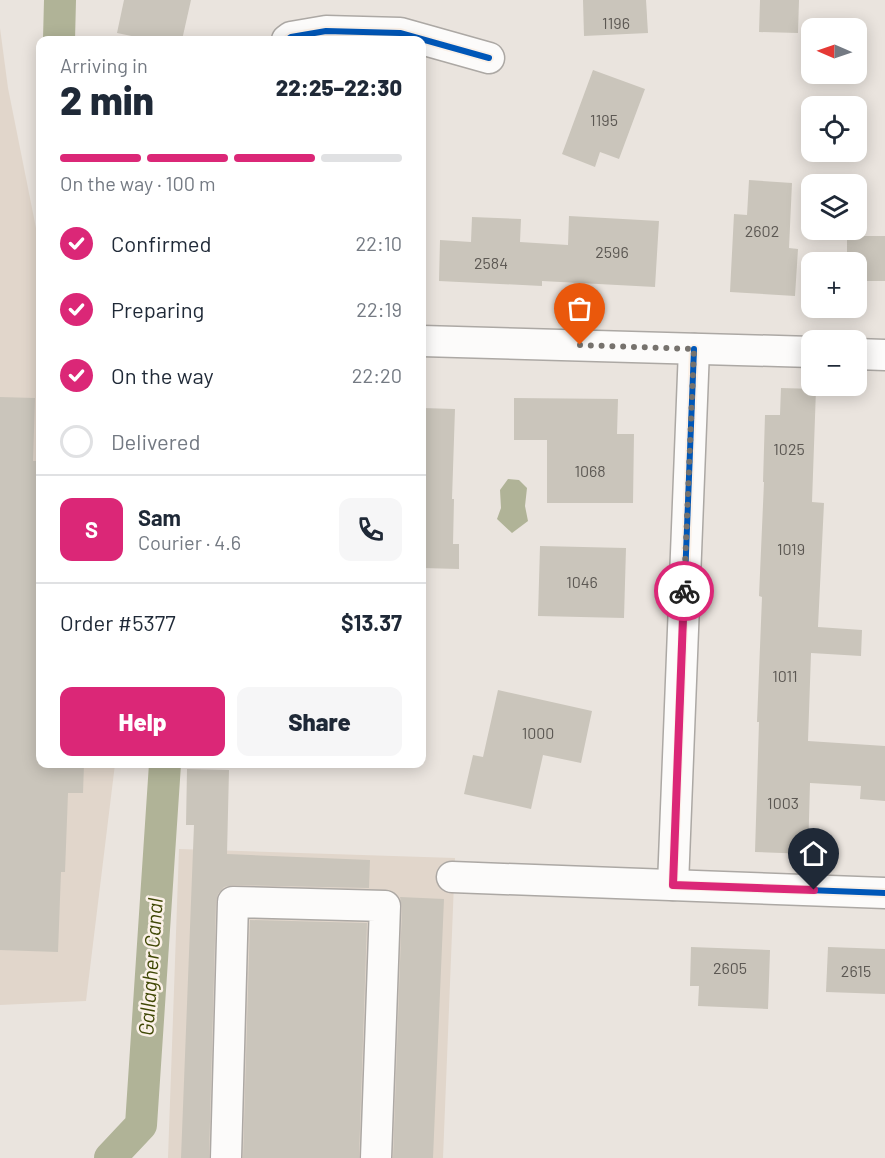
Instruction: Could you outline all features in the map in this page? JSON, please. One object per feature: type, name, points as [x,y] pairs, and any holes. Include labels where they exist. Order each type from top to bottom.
[{"type":"street","points":[[297,36],[326,31],[400,33],[411,36]]},
{"type":"street","points":[[426,40],[489,58]]},
{"type":"street","points":[[426,340],[801,352]]},
{"type":"street","points":[[673,885],[694,349]]},
{"type":"street","points":[[867,354],[885,355]]},
{"type":"street","points":[[452,877],[885,893]]},
{"type":"street","points":[[226,1158],[232,902],[385,906],[376,1158]]},
{"type":"shaded area","points":[[0,28],[8,88],[36,228],[36,768],[115,768],[86,1001],[0,1005]]},
{"type":"shaded area","points":[[508,479],[519,480],[527,488],[525,506],[528,521],[512,533],[497,519],[501,508],[500,490]]},
{"type":"shaded area","points":[[179,849],[455,858],[443,1158],[168,1158]]},
{"type":"building","points":[[124,0],[191,0],[183,36],[132,36],[117,33]]},
{"type":"building","points":[[583,0],[646,0],[648,33],[584,36]]},
{"type":"building","points":[[760,0],[799,0],[798,33],[759,32]]},
{"type":"building","points":[[593,70],[645,89],[619,159],[600,152],[595,167],[562,154]]},
{"type":"building","points":[[749,180],[792,183],[789,248],[798,249],[795,296],[730,292],[734,214],[747,215]]},
{"type":"building","points":[[569,216],[659,221],[655,287],[542,281],[542,286],[439,281],[440,240],[471,242],[472,217],[521,219],[520,242],[568,245]]},
{"type":"building","points":[[867,236],[885,236],[885,281],[867,281],[867,252],[847,252],[847,240],[867,240]]},
{"type":"building","points":[[781,388],[801,389],[801,396],[816,396],[812,502],[824,503],[818,627],[862,630],[861,656],[811,653],[808,741],[885,746],[885,801],[860,799],[861,786],[810,783],[808,854],[755,852],[762,597],[759,596],[765,415],[780,415]]},
{"type":"building","points":[[0,397],[35,398],[33,461],[36,461],[36,768],[84,768],[83,793],[68,793],[65,872],[61,872],[58,952],[0,950]]},
{"type":"building","points":[[514,398],[618,399],[617,434],[634,434],[633,503],[547,503],[547,440],[514,440]]},
{"type":"building","points":[[426,408],[455,409],[453,544],[459,544],[459,569],[426,568]]},
{"type":"building","points":[[540,546],[626,548],[624,618],[538,616]]},
{"type":"building","points":[[498,690],[592,711],[581,763],[543,755],[531,809],[464,794],[473,755],[483,757]]},
{"type":"building","points":[[187,769],[229,770],[227,854],[370,860],[369,888],[233,885],[224,887],[218,894],[209,1158],[181,1158],[194,825],[186,825]]},
{"type":"building","points":[[400,897],[444,899],[433,1158],[393,1158],[402,907]]},
{"type":"building","points":[[250,920],[367,923],[359,1158],[243,1158]]},
{"type":"building","points":[[691,947],[770,950],[768,1009],[698,1006],[699,986],[690,986]]},
{"type":"building","points":[[828,947],[885,949],[885,994],[826,992]]},
{"type":"waterway","name":"Gallagher Canal","points":[[59,36],[60,0]]},
{"type":"waterway","name":"Gallagher Canal","points":[[110,1158],[141,1125],[165,768]]},
{"type":"cycle path","points":[[297,36],[326,31],[400,33],[411,36]]},
{"type":"cycle path","points":[[426,40],[489,58]]},
{"type":"cycle path","points":[[694,349],[673,885],[885,893]]},
{"type":"way so far","points":[[580,345],[694,349],[684,591]]},
{"type":"route","points":[[684,591],[673,885],[814,890]]}]
